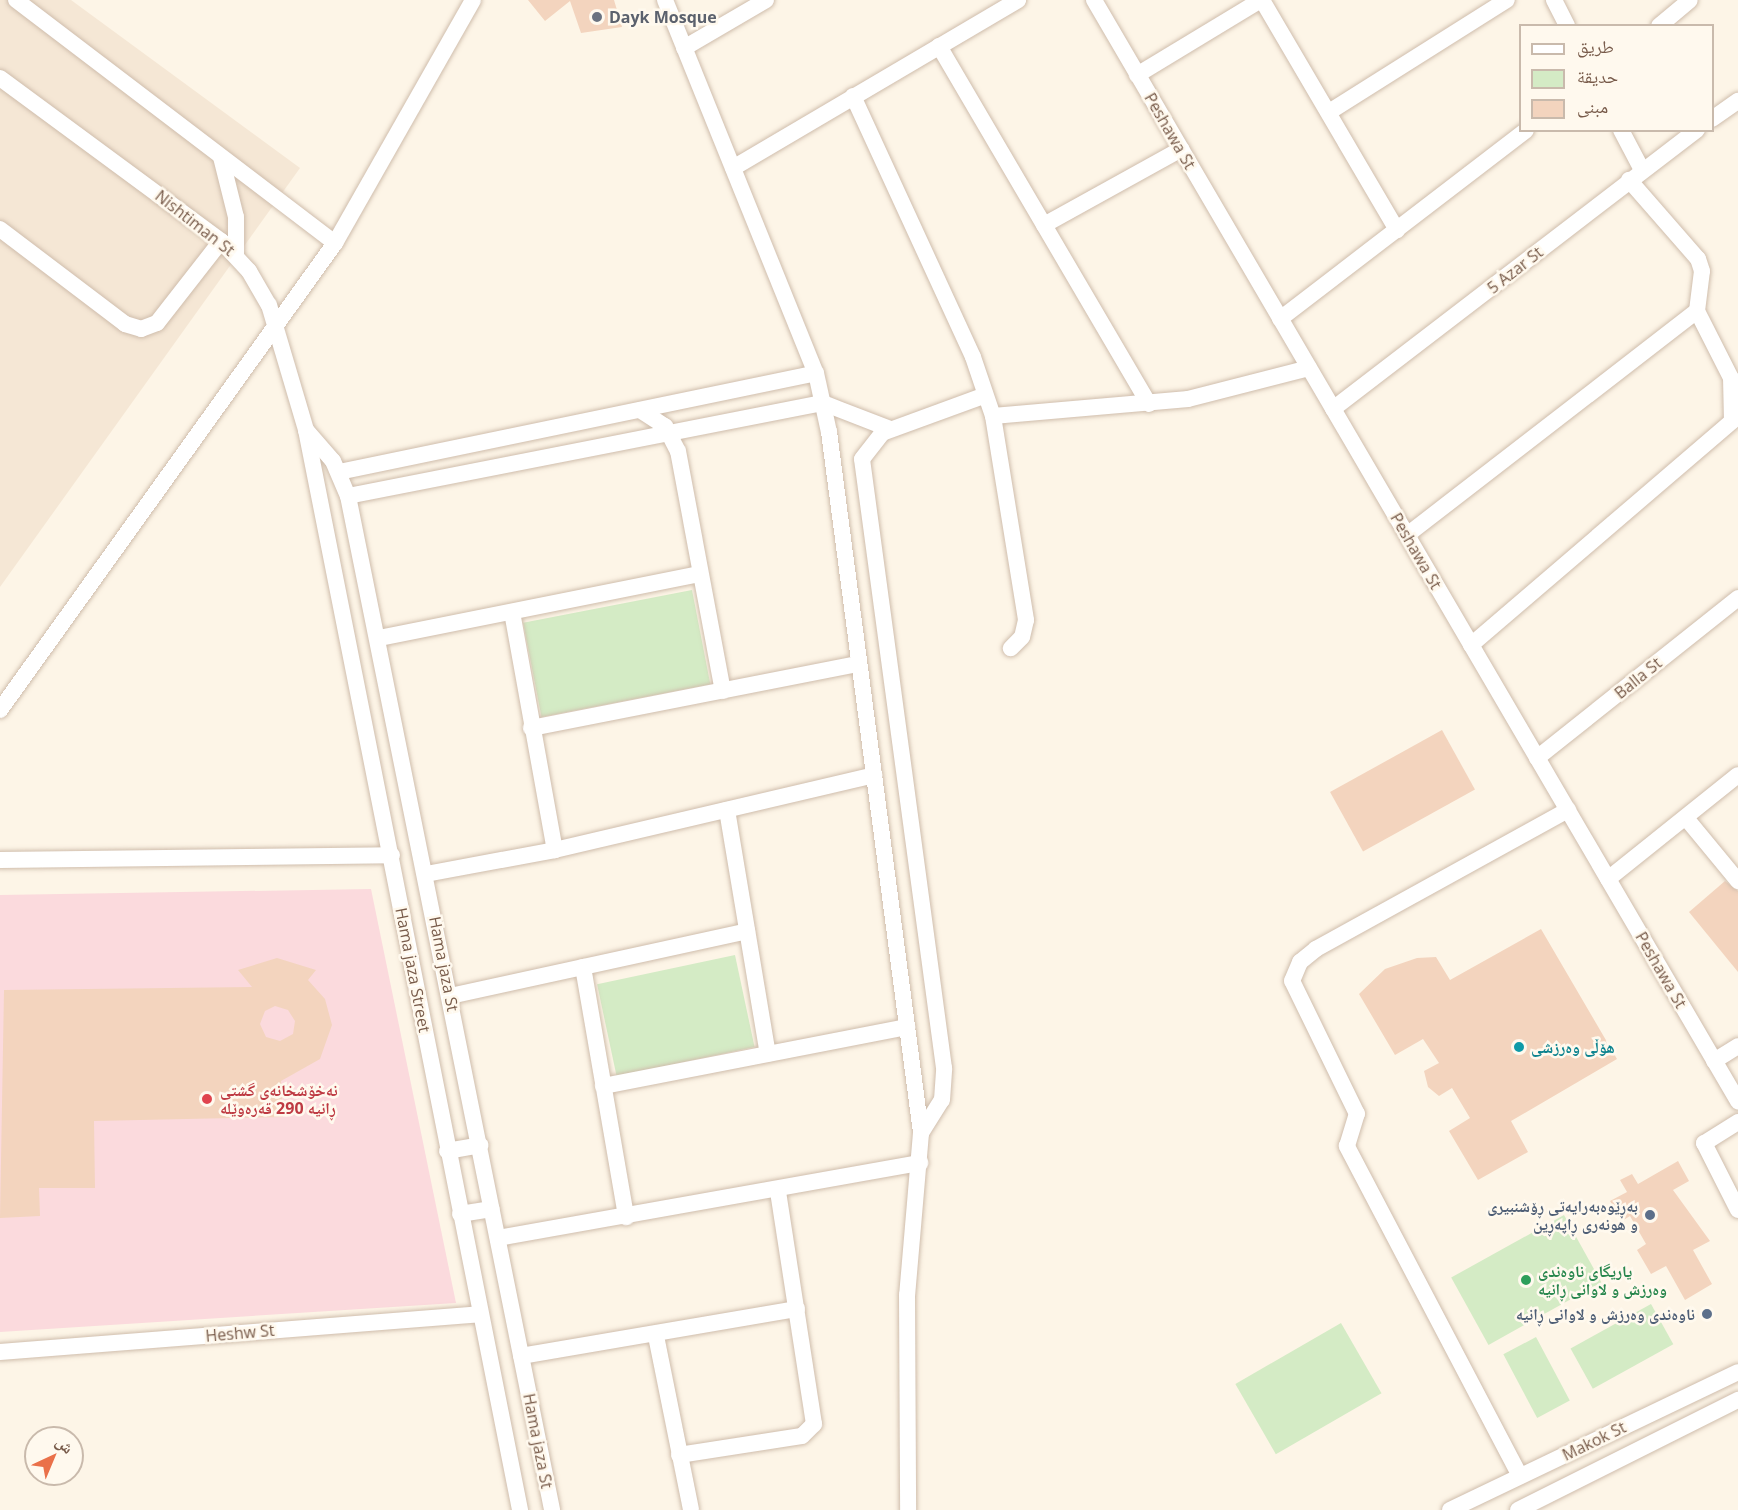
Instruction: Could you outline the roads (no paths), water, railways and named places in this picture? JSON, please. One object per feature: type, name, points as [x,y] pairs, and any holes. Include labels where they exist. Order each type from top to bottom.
[{"type":"street","points":[[16,0],[335,243]]},
{"type":"street","points":[[0,710],[277,328],[335,243],[473,0]]},
{"type":"street","points":[[665,0],[816,373],[823,403],[921,1132],[907,1295],[908,1510]]},
{"type":"street","points":[[684,48],[766,0]]},
{"type":"street","points":[[733,168],[1018,0]]},
{"type":"street","name":"Peshawa St","points":[[1094,0],[1738,1101]]},
{"type":"street","points":[[1137,75],[1262,0],[1397,230]]},
{"type":"street","points":[[1329,112],[1508,0]]},
{"type":"street","points":[[1554,0],[1566,24]]},
{"type":"street","points":[[1661,24],[1690,0]]},
{"type":"street","points":[[939,46],[1149,404]]},
{"type":"street","name":"Nishtiman St","points":[[0,78],[221,241],[236,255],[261,288],[277,328],[306,430]]},
{"type":"street","points":[[853,96],[973,357],[983,396],[993,416],[1026,620],[1022,637],[1011,648]]},
{"type":"street","points":[[1714,118],[1738,101]]},
{"type":"street","points":[[1280,319],[1523,132]]},
{"type":"street","points":[[1471,645],[1732,421],[1731,378],[1697,311],[1702,271],[1698,259],[1636,175],[1622,132]]},
{"type":"street","name":"5 Azar St","points":[[1333,410],[1694,132]]},
{"type":"street","points":[[1044,225],[1181,149]]},
{"type":"street","points":[[220,157],[236,217],[236,255]]},
{"type":"street","points":[[0,230],[125,324],[141,329],[157,323],[221,241]]},
{"type":"street","points":[[1407,535],[1697,311]]},
{"type":"street","points":[[993,416],[1149,404],[1309,368]]},
{"type":"street","points":[[339,472],[816,373]]},
{"type":"street","points":[[921,1132],[942,1100],[944,1068],[862,467],[869,444],[890,429],[983,396]]},
{"type":"street","points":[[348,496],[823,403],[890,429]]},
{"type":"street","points":[[640,410],[671,434],[723,691]]},
{"type":"street","name":"Hama jaza St","points":[[306,430],[339,472],[348,496],[380,638],[552,1510]]},
{"type":"street","name":"Hama jaza Street","points":[[306,430],[520,1510]]},
{"type":"street","points":[[380,638],[700,574]]},
{"type":"street","name":"Balla St","points":[[1537,758],[1738,598]]},
{"type":"street","points":[[512,612],[531,728],[555,850]]},
{"type":"street","points":[[531,728],[858,664]]},
{"type":"street","points":[[426,874],[555,850],[874,775]]},
{"type":"street","points":[[1608,879],[1738,775]]},
{"type":"street","points":[[727,810],[768,1054]]},
{"type":"street","points":[[1520,1476],[1347,1146],[1357,1114],[1292,981],[1300,962],[1316,949],[1568,810]]},
{"type":"street","points":[[1686,818],[1738,881]]},
{"type":"street","points":[[0,860],[392,855]]},
{"type":"street","points":[[450,996],[747,931]]},
{"type":"street","points":[[584,967],[626,1217]]},
{"type":"street","points":[[603,1086],[907,1028]]},
{"type":"street","points":[[1714,1061],[1738,1046]]},
{"type":"street","points":[[1738,1122],[1704,1143],[1738,1210]]},
{"type":"street","points":[[447,1150],[480,1145]]},
{"type":"street","points":[[498,1238],[778,1191],[920,1163]]},
{"type":"street","points":[[679,1455],[810,1432],[814,1420],[778,1191]]},
{"type":"street","points":[[460,1214],[492,1209]]},
{"type":"street","points":[[521,1356],[656,1336],[797,1309]]},
{"type":"street","name":"Heshw St","points":[[0,1352],[480,1314]]},
{"type":"street","points":[[656,1336],[691,1510]]},
{"type":"street","name":"Makok St","points":[[1450,1510],[1738,1372]]},
{"type":"street","name":"Makok St","points":[[1518,1510],[1738,1400]]},
{"type":"place","name":"Dayk Mosque","points":[[597,17]]},
{"type":"place","name":"هۆڵی وەرزشی","points":[[1519,1047]]},
{"type":"place","name":"نەخۆشخانەی گشتی ڕانیە 290 قەرەوێلە","points":[[207,1099]]},
{"type":"place","name":"بەڕێوەبەرایەتی ڕۆشنبیری و هونەری ڕاپەڕین","points":[[1650,1215]]},
{"type":"place","name":"یاریگای ناوەندی وەرزش و لاوانی ڕانیە","points":[[1526,1280]]},
{"type":"place","name":"ناوەندی وەرزش و لاوانی ڕانیە","points":[[1707,1314]]}]
